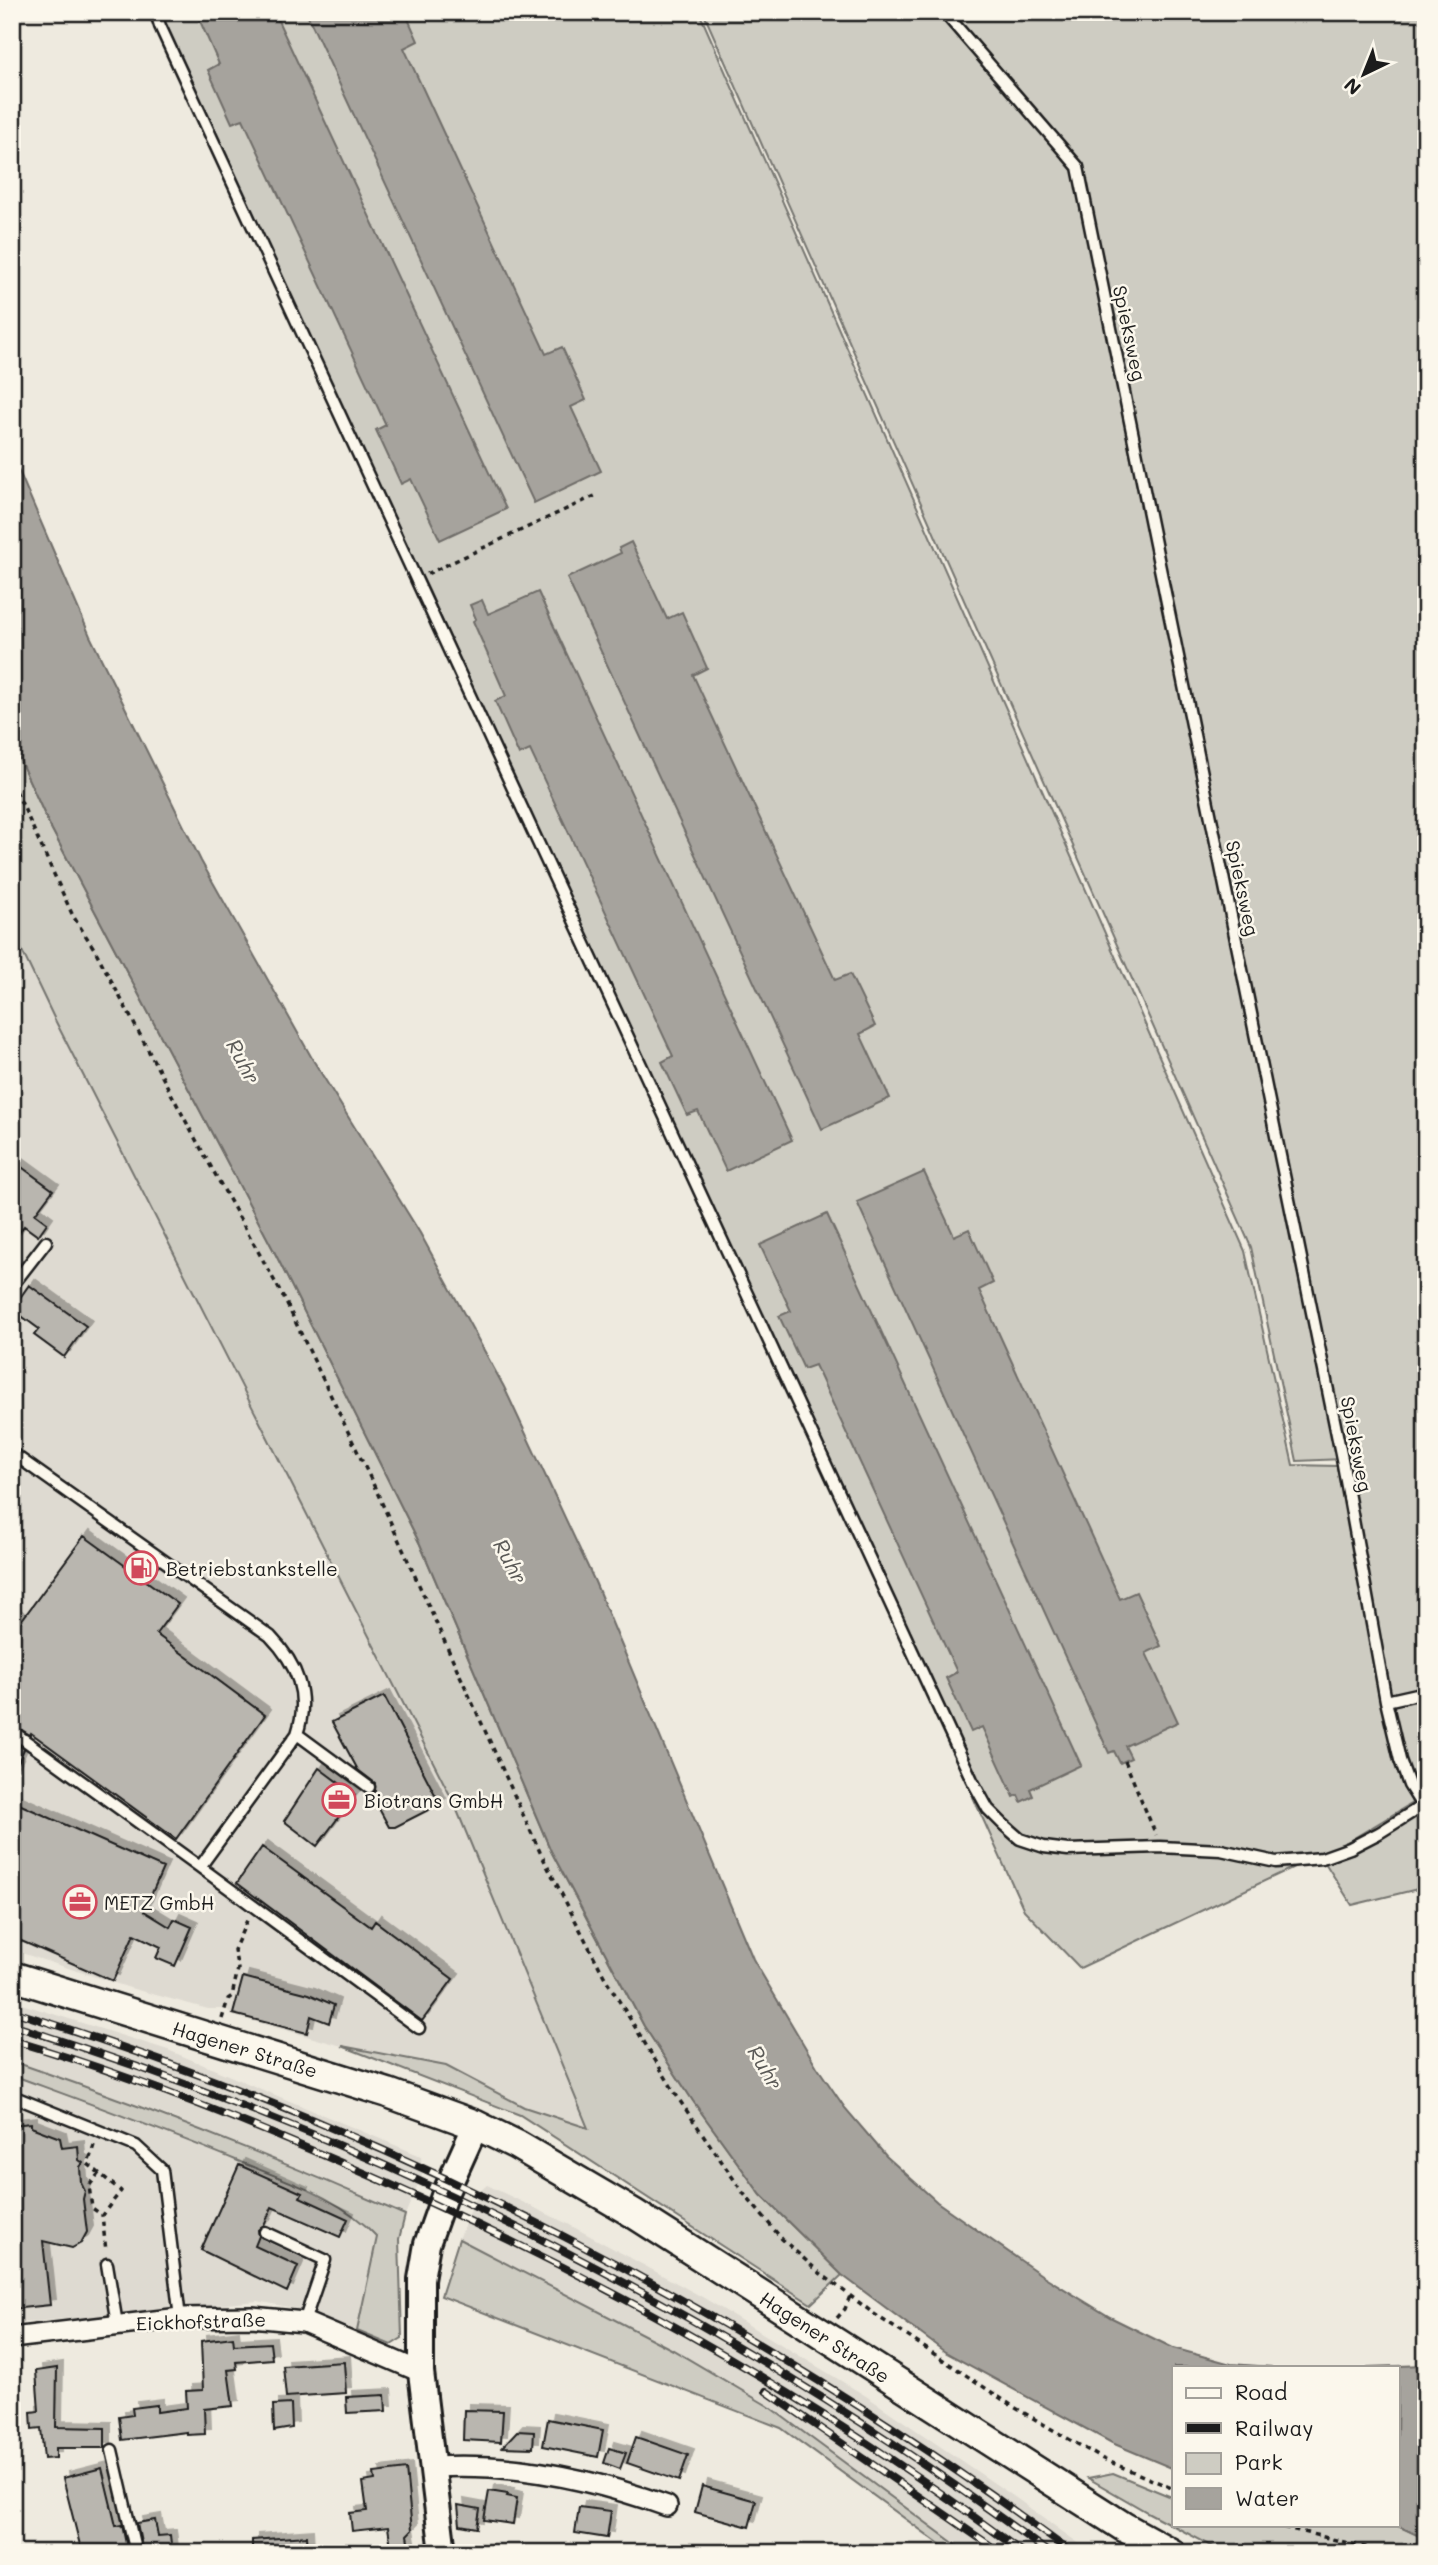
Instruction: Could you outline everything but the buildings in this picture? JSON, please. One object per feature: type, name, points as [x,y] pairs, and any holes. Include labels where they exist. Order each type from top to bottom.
[{"type":"main road","name":"Hagener Straße","points":[[12,1976],[388,2092],[476,2125],[517,2145],[633,2213],[1112,2520],[1171,2553]]},
{"type":"street","points":[[443,2553],[421,2372],[421,2279],[427,2244],[444,2196],[476,2125]]},
{"type":"street","name":"Eickhofstraße","points":[[12,2338],[180,2318],[252,2317],[304,2322],[421,2372]]},
{"type":"street","points":[[434,2467],[469,2465],[560,2476],[619,2489],[667,2506]]},
{"type":"lane","points":[[156,12],[171,51],[988,1810],[1020,1839],[1044,1847],[1068,1850],[1160,1847],[1221,1850],[1276,1862],[1322,1858],[1350,1848],[1424,1809]]},
{"type":"lane","name":"Spieksweg","points":[[944,12],[1078,167],[1337,1432],[1386,1701],[1400,1760],[1409,1785],[1424,1809]]},
{"type":"lane","points":[[12,1286],[46,1242]]},
{"type":"lane","points":[[12,1453],[270,1636],[288,1654],[298,1675],[303,1715],[297,1734],[200,1867]]},
{"type":"lane","points":[[1386,1701],[1426,1692]]},
{"type":"lane","points":[[12,1731],[419,2028]]},
{"type":"lane","points":[[297,1734],[369,1787]]},
{"type":"lane","points":[[12,2096],[136,2146],[162,2170],[180,2318]]},
{"type":"lane","points":[[265,2232],[324,2260],[304,2322]]},
{"type":"lane","points":[[107,2264],[117,2324]]},
{"type":"lane","points":[[111,2450],[136,2553]]},
{"type":"path","points":[[416,579],[599,494]]},
{"type":"path","points":[[12,782],[73,916],[95,950],[284,1298],[376,1490],[540,1852],[604,1976],[680,2101],[744,2194],[782,2239],[820,2273],[877,2316],[1014,2407],[1103,2459],[1172,2488]]},
{"type":"path","points":[[1125,1761],[1151,1818],[1160,1847]]},
{"type":"path","points":[[224,2013],[232,1996],[238,1969],[234,1950],[254,1906]]},
{"type":"path","points":[[97,2131],[88,2164],[121,2191],[102,2215],[107,2264]]},
{"type":"path","points":[[99,2173],[89,2186],[92,2208],[102,2215]]},
{"type":"path","points":[[1278,2526],[1390,2553]]},
{"type":"shaded area","points":[[12,930],[55,1020],[454,1803],[589,2129],[524,2107],[445,2066],[342,2046],[231,2015],[227,2009],[208,2009],[130,1988],[12,1950]]},
{"type":"shaded area","points":[[12,2001],[168,2050],[421,2156],[422,2175],[405,2215],[166,2115],[12,2061]]},
{"type":"shaded area","points":[[12,2075],[163,2130],[316,2193],[358,2216],[377,2237],[357,2331],[297,2309],[258,2301],[12,2324]]},
{"type":"shaded area","points":[[487,2185],[568,2224],[704,2298],[866,2396],[1092,2553],[967,2553],[768,2406],[673,2350],[459,2239],[478,2193]]},
{"type":"green space","points":[[147,12],[699,12],[1245,1251],[1293,1465],[1337,1466],[1393,1751],[1412,1803],[1349,1841],[1080,1968],[1024,1910],[429,591]]},
{"type":"green space","points":[[703,12],[1426,12],[1426,1887],[1352,1905],[1322,1858],[1422,1806],[1400,1760],[1342,1459],[1297,1461],[1251,1247]]},
{"type":"green space","points":[[12,743],[49,824],[274,1251],[420,1544],[551,1851],[644,2026],[693,2101],[761,2195],[842,2275],[811,2304],[520,2115],[342,2046],[446,2066],[524,2107],[588,2128],[454,1803],[55,1020],[12,930]]},
{"type":"green space","points":[[12,2061],[210,2134],[405,2215],[399,2239],[402,2338],[391,2345],[357,2331],[377,2237],[347,2211],[275,2176],[12,2075]]},
{"type":"green space","points":[[459,2239],[673,2350],[768,2406],[967,2553],[952,2553],[781,2428],[441,2296]]},
{"type":"green space","points":[[1113,2473],[1172,2497],[1172,2525],[1147,2512],[1088,2478]]},
{"type":"green space","points":[[1174,2526],[1398,2526],[1426,2539],[1426,2553],[1225,2553]]},
{"type":"water","points":[[196,12],[274,12],[506,509],[440,540],[411,479],[401,484],[376,430],[386,425],[243,119],[232,123],[208,70],[219,64]]},
{"type":"water","points":[[306,12],[405,12],[418,41],[404,48],[546,354],[562,347],[586,400],[571,407],[601,471],[534,503]]},
{"type":"water","name":"Ruhr","points":[[12,455],[90,636],[201,861],[313,1060],[420,1233],[504,1387],[595,1582],[753,1959],[817,2067],[845,2108],[886,2156],[937,2202],[1040,2274],[1110,2317],[1173,2348],[1231,2364],[1258,2366],[1172,2366],[1172,2468],[1112,2443],[945,2352],[842,2275],[761,2195],[693,2101],[644,2026],[551,1851],[420,1544],[274,1251],[49,824],[12,743]]},
{"type":"water","points":[[631,542],[667,619],[682,612],[707,668],[693,675],[835,980],[850,974],[875,1026],[860,1034],[890,1098],[822,1129],[567,578],[621,553],[619,548]]},
{"type":"water","points":[[538,592],[792,1140],[726,1171],[698,1111],[687,1115],[662,1062],[673,1056],[530,750],[519,755],[495,701],[506,696],[473,621],[476,619],[470,605],[482,600],[488,614]]},
{"type":"water","points":[[924,1172],[954,1236],[969,1229],[993,1283],[979,1290],[1120,1599],[1136,1592],[1161,1646],[1146,1653],[1178,1722],[1125,1746],[1131,1758],[1120,1763],[1114,1751],[1109,1753],[857,1202]]},
{"type":"water","points":[[827,1214],[1081,1765],[1030,1789],[1033,1796],[1021,1802],[1018,1795],[1014,1797],[982,1727],[971,1732],[946,1678],[957,1672],[815,1365],[804,1369],[779,1316],[791,1311],[760,1245]]},
{"type":"water","points":[[1426,2365],[1426,2539],[1398,2526],[1400,2366],[1396,2366]]},
{"type":"railway","points":[[12,2011],[154,2058],[294,2112],[431,2172],[565,2237],[696,2308],[825,2384],[950,2466],[1072,2553]]},
{"type":"railway","points":[[12,2025],[151,2071],[287,2124],[421,2182],[553,2245],[681,2314],[807,2389],[930,2468],[1049,2553]]},
{"type":"railway","points":[[12,2040],[137,2081],[259,2128],[429,2202],[606,2289],[693,2337],[862,2439],[1023,2553]]},
{"type":"railway","points":[[766,2391],[1001,2553]]},
{"type":"place","name":"Betriebstankstelle","points":[[141,1568]]},
{"type":"place","name":"Biotrans GmbH","points":[[339,1800]]},
{"type":"place","name":"METZ GmbH","points":[[80,1902]]}]
